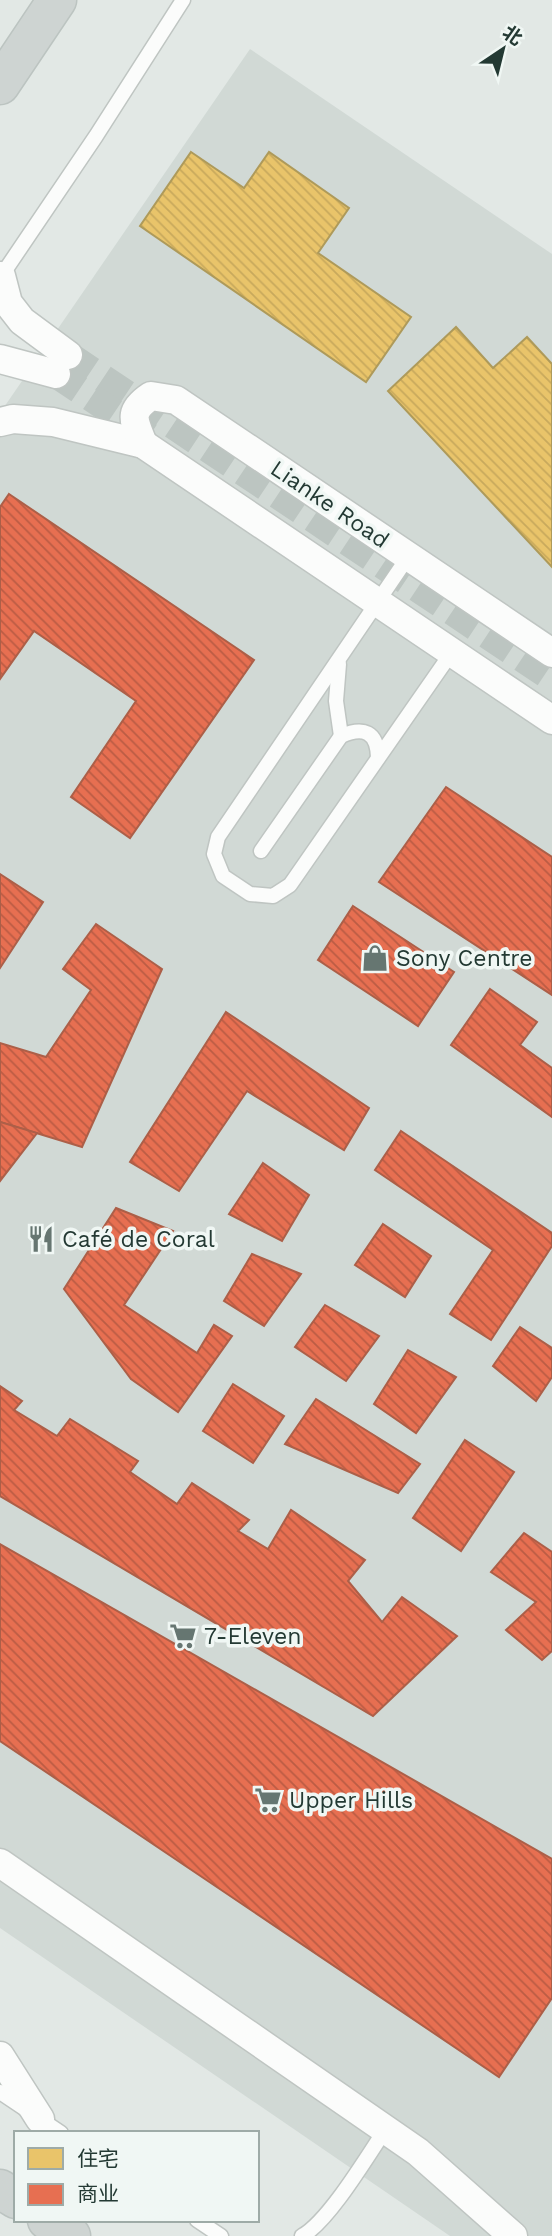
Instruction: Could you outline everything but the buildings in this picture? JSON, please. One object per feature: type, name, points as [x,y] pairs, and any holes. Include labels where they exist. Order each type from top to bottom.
[{"type":"main road","points":[[0,85],[57,0]]},
{"type":"main road","points":[[50,2222],[71,2236]]},
{"type":"street","points":[[0,359],[62,364],[8,303],[1,277]]},
{"type":"street","name":"Lianke Road","points":[[143,444],[134,420],[140,404],[151,396],[176,400],[552,653]]},
{"type":"street","points":[[0,422],[13,419],[53,422],[143,444],[552,720]]},
{"type":"street","points":[[0,1863],[418,2152],[513,2236]]},
{"type":"street","points":[[0,2056],[51,2126]]},
{"type":"lane","points":[[1,277],[183,0]]},
{"type":"lane","points":[[408,557],[218,837],[214,854],[223,876],[250,894],[273,896],[290,885],[452,652]]},
{"type":"lane","points":[[340,660],[336,701],[341,736]]},
{"type":"lane","points":[[261,851],[341,736],[353,730],[364,731],[373,737],[377,744],[378,757]]},
{"type":"lane","points":[[0,2092],[51,2126]]},
{"type":"lane","points":[[302,2236],[310,2232],[339,2198],[385,2130]]},
{"type":"lane","points":[[200,2222],[221,2236]]},
{"type":"shaded area","points":[[250,49],[552,254],[552,2236],[450,2236],[0,1928],[0,413]]},
{"type":"tunnel","points":[[68,355],[552,678]]},
{"type":"tunnel","points":[[56,374],[153,439]]},
{"type":"place","name":"Sony Centre","points":[[375,958]]},
{"type":"place","name":"Café de Coral","points":[[41,1239]]},
{"type":"place","name":"7-Eleven","points":[[183,1636]]},
{"type":"place","name":"Upper Hills","points":[[268,1800]]}]
